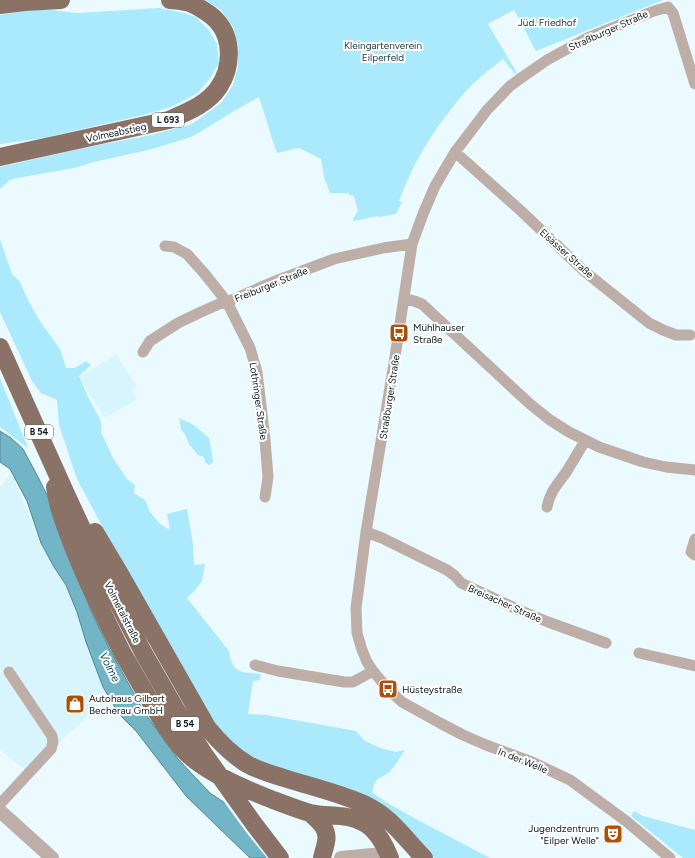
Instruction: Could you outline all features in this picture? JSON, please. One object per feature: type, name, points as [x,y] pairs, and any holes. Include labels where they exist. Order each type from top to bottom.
[{"type":"main road","points":[[0,6],[25,2],[60,0]]},
{"type":"main road","name":"Volmeabstieg","points":[[0,157],[169,120],[188,112],[206,101],[219,88],[227,72],[229,59],[228,44],[224,31],[217,20],[196,7],[187,3],[170,0]]},
{"type":"main road","name":"Volmetalstraße","points":[[0,347],[106,580],[143,652],[174,708],[204,754],[280,858]]},
{"type":"main road","points":[[52,462],[59,506],[75,554],[88,585],[140,684],[174,740],[199,764],[231,782],[310,813],[339,815],[357,819],[368,825],[376,833],[389,858]]},
{"type":"main road","points":[[66,494],[80,505],[207,727],[217,740],[229,751],[263,772],[350,798],[375,810],[401,831],[408,842],[424,858]]},
{"type":"main road","points":[[310,813],[323,825],[327,835],[322,858]]},
{"type":"main road","points":[[389,858],[393,840],[390,822]]},
{"type":"street","points":[[669,4],[695,84]]},
{"type":"street","name":"Straßburger Straße","points":[[362,650],[357,633],[356,608],[366,532],[412,244],[435,186],[455,152],[487,110],[510,86],[547,60],[587,38],[669,4]]},
{"type":"street","name":"Elsässer Straße","points":[[455,152],[520,210],[584,271],[649,323],[676,335],[690,335]]},
{"type":"street","name":"Freiburger Straße","points":[[142,352],[150,341],[201,312],[273,282],[334,259],[382,248],[412,244]]},
{"type":"street","name":"Lothringer Straße","points":[[165,246],[174,247],[187,254],[204,273],[227,302],[250,348],[257,372],[265,440],[268,477],[266,497]]},
{"type":"street","points":[[404,298],[422,304],[530,404],[563,428],[585,441],[599,447],[643,462],[666,467],[695,470]]},
{"type":"street","points":[[547,507],[551,493],[585,441]]},
{"type":"street","name":"Breisacher Straße","points":[[366,532],[382,538],[447,570],[461,583],[497,600],[548,622],[606,643]]},
{"type":"street","points":[[695,539],[691,552],[695,555]]},
{"type":"street","name":"In der Welle","points":[[362,650],[373,671],[388,689],[402,702],[486,745],[532,762],[570,780],[626,821],[670,858]]},
{"type":"street","points":[[639,653],[695,666]]},
{"type":"street","points":[[255,665],[278,671],[344,682],[353,682],[373,671]]},
{"type":"street","points":[[0,804],[51,749],[53,742],[52,736],[9,672]]},
{"type":"street","points":[[0,811],[52,858]]},
{"type":"street","points":[[341,858],[372,855],[389,858]]},
{"type":"shaded area","points":[[116,354],[137,387],[132,391],[137,399],[105,418],[79,377]]},
{"type":"shaded area","points":[[11,472],[41,543],[66,585],[103,687],[108,695],[81,723],[51,749],[29,772],[0,750],[0,674],[2,670],[0,669],[0,488]]},
{"type":"green space","points":[[205,0],[663,0],[536,51],[514,10],[488,24],[517,73],[515,74],[503,59],[479,78],[462,95],[422,152],[404,188],[399,201],[402,202],[396,214],[353,221],[358,211],[354,196],[349,195],[349,193],[330,193],[324,177],[321,159],[299,148],[277,153],[259,97],[191,137],[152,149],[74,168],[10,180],[0,189],[0,167],[79,149],[151,135],[192,124],[221,103],[233,85],[238,66],[238,46],[233,27],[221,10]]},
{"type":"green space","points":[[159,8],[196,17],[208,29],[217,44],[219,63],[210,78],[198,93],[171,107],[143,115],[43,138],[0,144],[0,15],[31,10],[51,10],[77,13]]},
{"type":"green space","points":[[0,239],[12,274],[20,282],[41,323],[61,351],[66,368],[75,368],[86,361],[91,365],[79,376],[101,421],[101,432],[113,458],[127,479],[135,485],[134,493],[145,500],[150,512],[160,524],[170,530],[167,514],[187,509],[193,544],[194,565],[205,564],[202,581],[187,598],[229,651],[235,668],[243,672],[261,674],[260,680],[253,681],[248,714],[267,715],[356,731],[365,741],[380,748],[396,752],[405,750],[389,772],[377,780],[373,787],[373,793],[414,818],[490,858],[435,858],[420,849],[408,833],[252,763],[210,724],[77,479],[59,425],[57,400],[41,393],[32,381],[0,312]]},
{"type":"green space","points":[[0,378],[28,448],[0,427]]},
{"type":"green space","points":[[179,418],[194,425],[209,438],[213,463],[209,465],[205,462],[204,457],[198,455],[189,444],[181,429]]},
{"type":"green space","points":[[634,811],[643,816],[695,830],[695,858],[683,858],[631,816]]},
{"type":"water","name":"Volme","points":[[0,431],[11,438],[23,449],[38,477],[52,505],[92,613],[109,648],[144,712],[178,759],[210,793],[255,823],[289,858],[250,858],[186,796],[136,731],[119,714],[103,687],[66,585],[41,543],[27,501],[10,469],[0,462]]},
{"type":"pier","points":[[222,799],[256,822],[282,847],[291,858],[267,858]]},
{"type":"place","name":"Mühlhauser Straße","points":[[399,333]]},
{"type":"place","name":"Hüsteystraße","points":[[388,689]]},
{"type":"place","name":"Autohaus Gilbert Becherau GmbH","points":[[75,704]]},
{"type":"place","name":"Jugendzentrum \"Eilper Welle\"","points":[[613,834]]},
{"type":"park label","name":"Jüd. Friedhof","points":[[547,22]]},
{"type":"park label","name":"Kleingartenverein Eilperfeld","points":[[383,50]]}]
